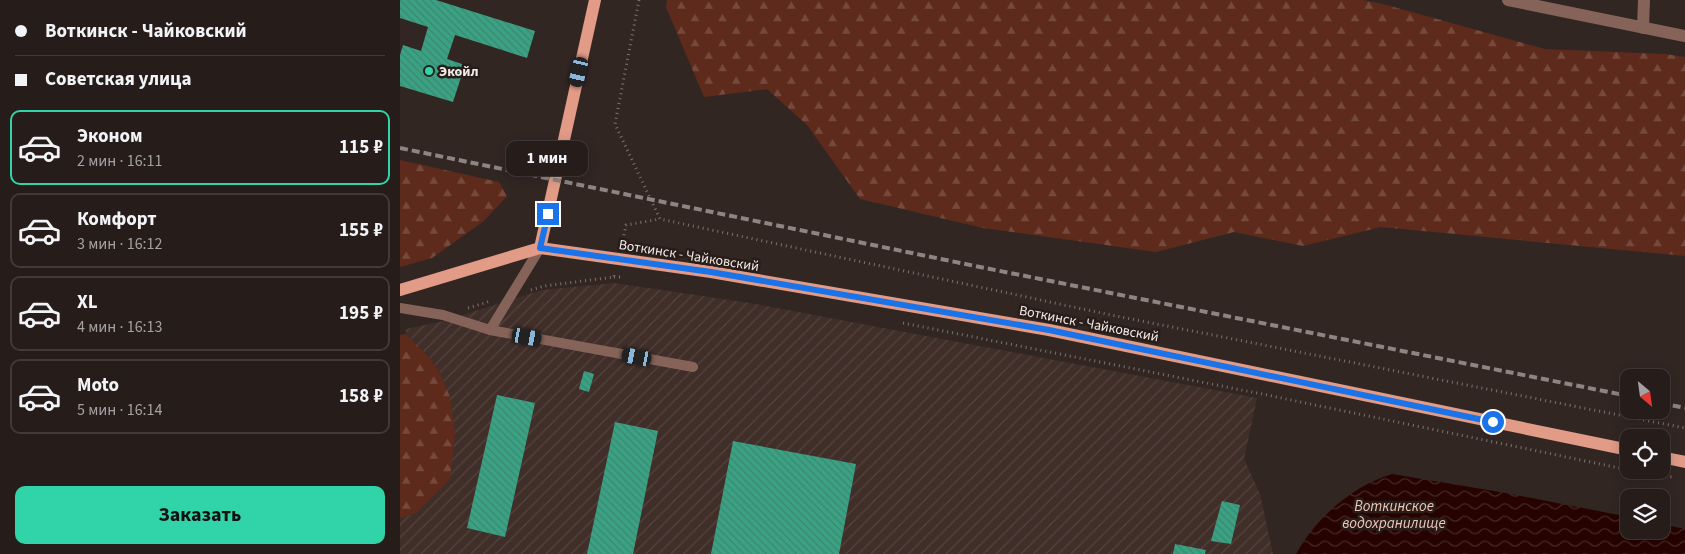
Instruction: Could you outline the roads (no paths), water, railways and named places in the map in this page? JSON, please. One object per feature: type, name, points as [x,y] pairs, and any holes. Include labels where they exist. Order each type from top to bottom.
[{"type":"main road","points":[[400,290],[540,248],[595,0]]},
{"type":"main road","name":"Воткинск - Чайковский","points":[[540,248],[711,272],[1049,330],[1620,448]]},
{"type":"main road","points":[[1670,459],[1685,462]]},
{"type":"street","points":[[1508,0],[1685,36]]},
{"type":"street","points":[[1643,28],[1644,0]]},
{"type":"lane","points":[[490,330],[540,248]]},
{"type":"lane","points":[[400,308],[443,315],[490,330],[692,367]]},
{"type":"water","name":"Воткинское водохранилище","points":[[1392,474],[1506,493],[1620,515],[1620,539],[1670,539],[1670,526],[1685,529],[1685,554],[1296,554],[1314,528],[1336,505],[1377,479]]},
{"type":"railway","points":[[400,148],[980,267],[1620,394]]},
{"type":"railway","points":[[1670,405],[1685,408]]},
{"type":"place","name":"Экойл","points":[[429,71]]}]
